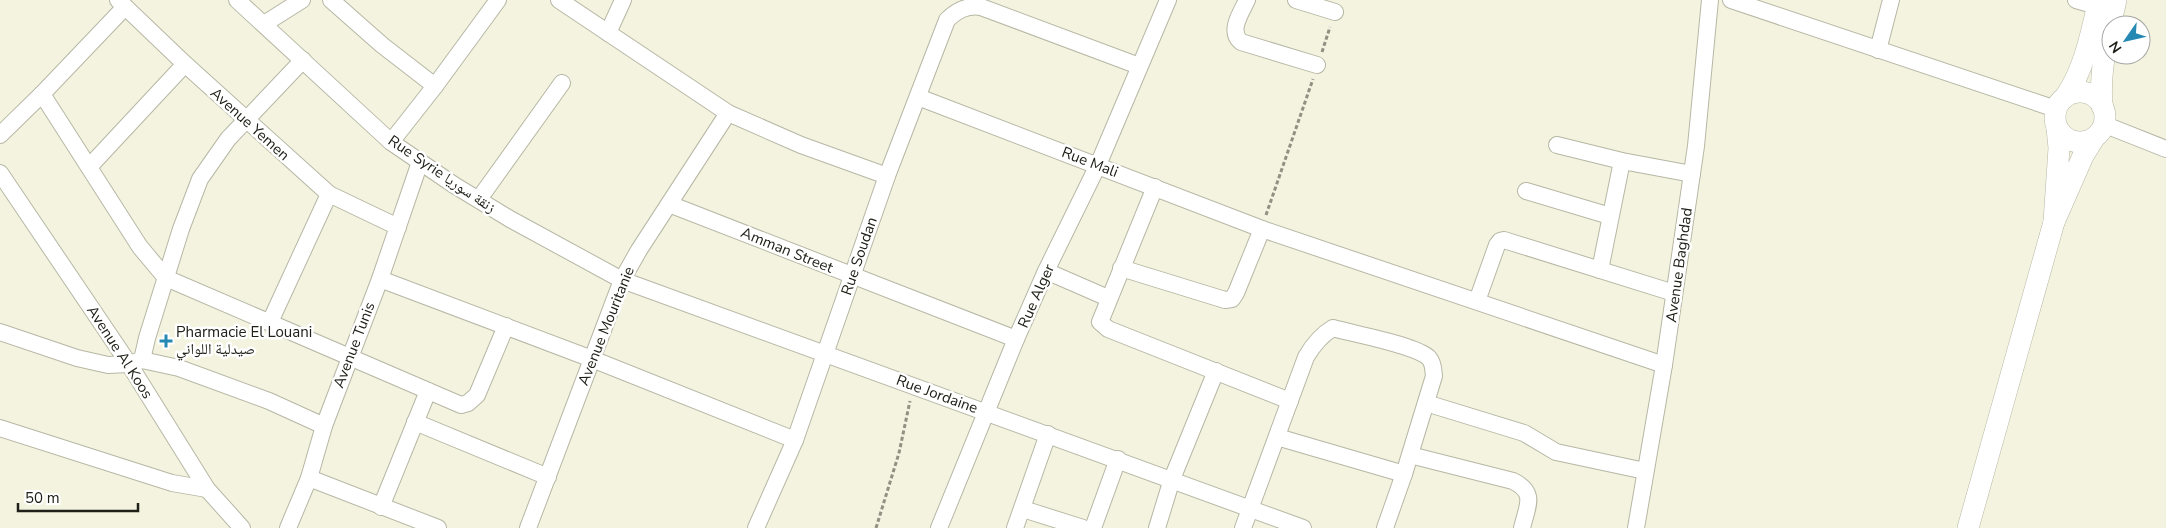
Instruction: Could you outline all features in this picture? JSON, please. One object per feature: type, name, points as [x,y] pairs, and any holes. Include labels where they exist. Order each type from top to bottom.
[{"type":"main road","points":[[2054,222],[2059,164],[2060,111],[2076,80],[2104,2]]},
{"type":"main road","points":[[1968,528],[2054,222],[2083,156],[2100,123],[2104,2]]},
{"type":"main road","points":[[2060,111],[2083,93],[2094,97],[2100,123]]},
{"type":"main road","points":[[2060,111],[2064,137],[2073,141],[2084,142],[2100,123]]},
{"type":"street","name":"Rue Syrie زنقة سوريا","points":[[237,0],[391,142],[510,219],[622,280]]},
{"type":"street","points":[[264,24],[302,0]]},
{"type":"street","points":[[331,0],[382,45],[435,86]]},
{"type":"street","points":[[391,142],[498,0]]},
{"type":"street","points":[[558,0],[728,113],[801,145],[887,176]]},
{"type":"street","points":[[608,33],[623,0]]},
{"type":"street","name":"Rue Alger","points":[[938,528],[1016,339],[1046,271],[1098,164],[1168,0]]},
{"type":"street","points":[[1246,0],[1234,30],[1236,37],[1241,42],[1318,65]]},
{"type":"street","points":[[1296,0],[1335,12]]},
{"type":"street","name":"Avenue Baghdad","points":[[1636,528],[1664,365],[1692,174],[1710,0]]},
{"type":"street","points":[[1731,0],[2060,111]]},
{"type":"street","points":[[1878,50],[1891,0]]},
{"type":"street","points":[[2076,0],[2104,2]]},
{"type":"street","points":[[0,135],[42,94],[122,4]]},
{"type":"street","name":"Avenue Yemen","points":[[122,4],[185,64],[329,194],[398,227]]},
{"type":"street","name":"Rue Soudan","points":[[756,528],[795,440],[887,176],[947,20],[960,10],[972,6],[981,7],[1139,66]]},
{"type":"street","points":[[136,362],[147,338],[190,202],[200,179],[214,156],[245,119],[303,60]]},
{"type":"street","points":[[88,167],[185,64]]},
{"type":"street","points":[[479,199],[562,83]]},
{"type":"street","points":[[42,94],[140,247],[166,278],[461,405],[477,395],[506,326]]},
{"type":"street","name":"Rue Mali","points":[[918,97],[1262,228],[1664,365]]},
{"type":"street","name":"Avenue Mouritanie","points":[[528,528],[622,280],[639,250],[728,113]]},
{"type":"street","points":[[2100,123],[2166,149]]},
{"type":"street","points":[[1557,145],[1692,174]]},
{"type":"street","points":[[1600,270],[1622,160]]},
{"type":"street","name":"Avenue Tunis","points":[[288,528],[309,478],[324,426],[380,278],[420,162]]},
{"type":"street","name":"Avenue Al Koos","points":[[0,172],[136,362],[207,489],[242,528]]},
{"type":"street","points":[[1155,186],[1108,298],[1100,322],[1103,326],[1290,401]]},
{"type":"street","points":[[1526,192],[1610,216]]},
{"type":"street","points":[[270,322],[329,194]]},
{"type":"street","name":"Amman Street","points":[[670,204],[1016,339]]},
{"type":"street","points":[[1121,268],[1224,300],[1232,299],[1262,228]]},
{"type":"street","points":[[1477,301],[1500,240],[1674,293]]},
{"type":"street","points":[[1046,271],[1108,298]]},
{"type":"street","points":[[380,278],[592,358],[795,440]]},
{"type":"street","name":"Rue Jordaine","points":[[622,280],[1118,459],[1303,528]]},
{"type":"street","points":[[1243,528],[1310,351],[1324,333],[1333,328],[1422,353],[1433,365],[1434,376],[1404,474],[1385,528]]},
{"type":"street","points":[[0,332],[77,358],[108,365],[136,362],[208,377],[269,401],[324,426]]},
{"type":"street","points":[[1157,528],[1172,479],[1216,372]]},
{"type":"street","points":[[381,507],[428,391]]},
{"type":"street","points":[[1426,403],[1524,433],[1556,452],[1645,471]]},
{"type":"street","points":[[415,422],[548,476]]},
{"type":"street","points":[[0,428],[172,483],[207,489]]},
{"type":"street","points":[[1015,528],[1048,434]]},
{"type":"street","points":[[1277,437],[1404,474]]},
{"type":"street","points":[[1410,455],[1513,481],[1524,486],[1528,492],[1528,499],[1522,528]]},
{"type":"street","points":[[1093,528],[1118,459]]},
{"type":"street","points":[[309,478],[438,528]]},
{"type":"street","points":[[1023,509],[1083,528]]},
{"type":"path","points":[[1262,228],[1335,12]]},
{"type":"path","points":[[876,528],[899,454],[913,385]]},
{"type":"place","name":"Pharmacie El Louani صيدلية اللواني","points":[[166,341]]}]
